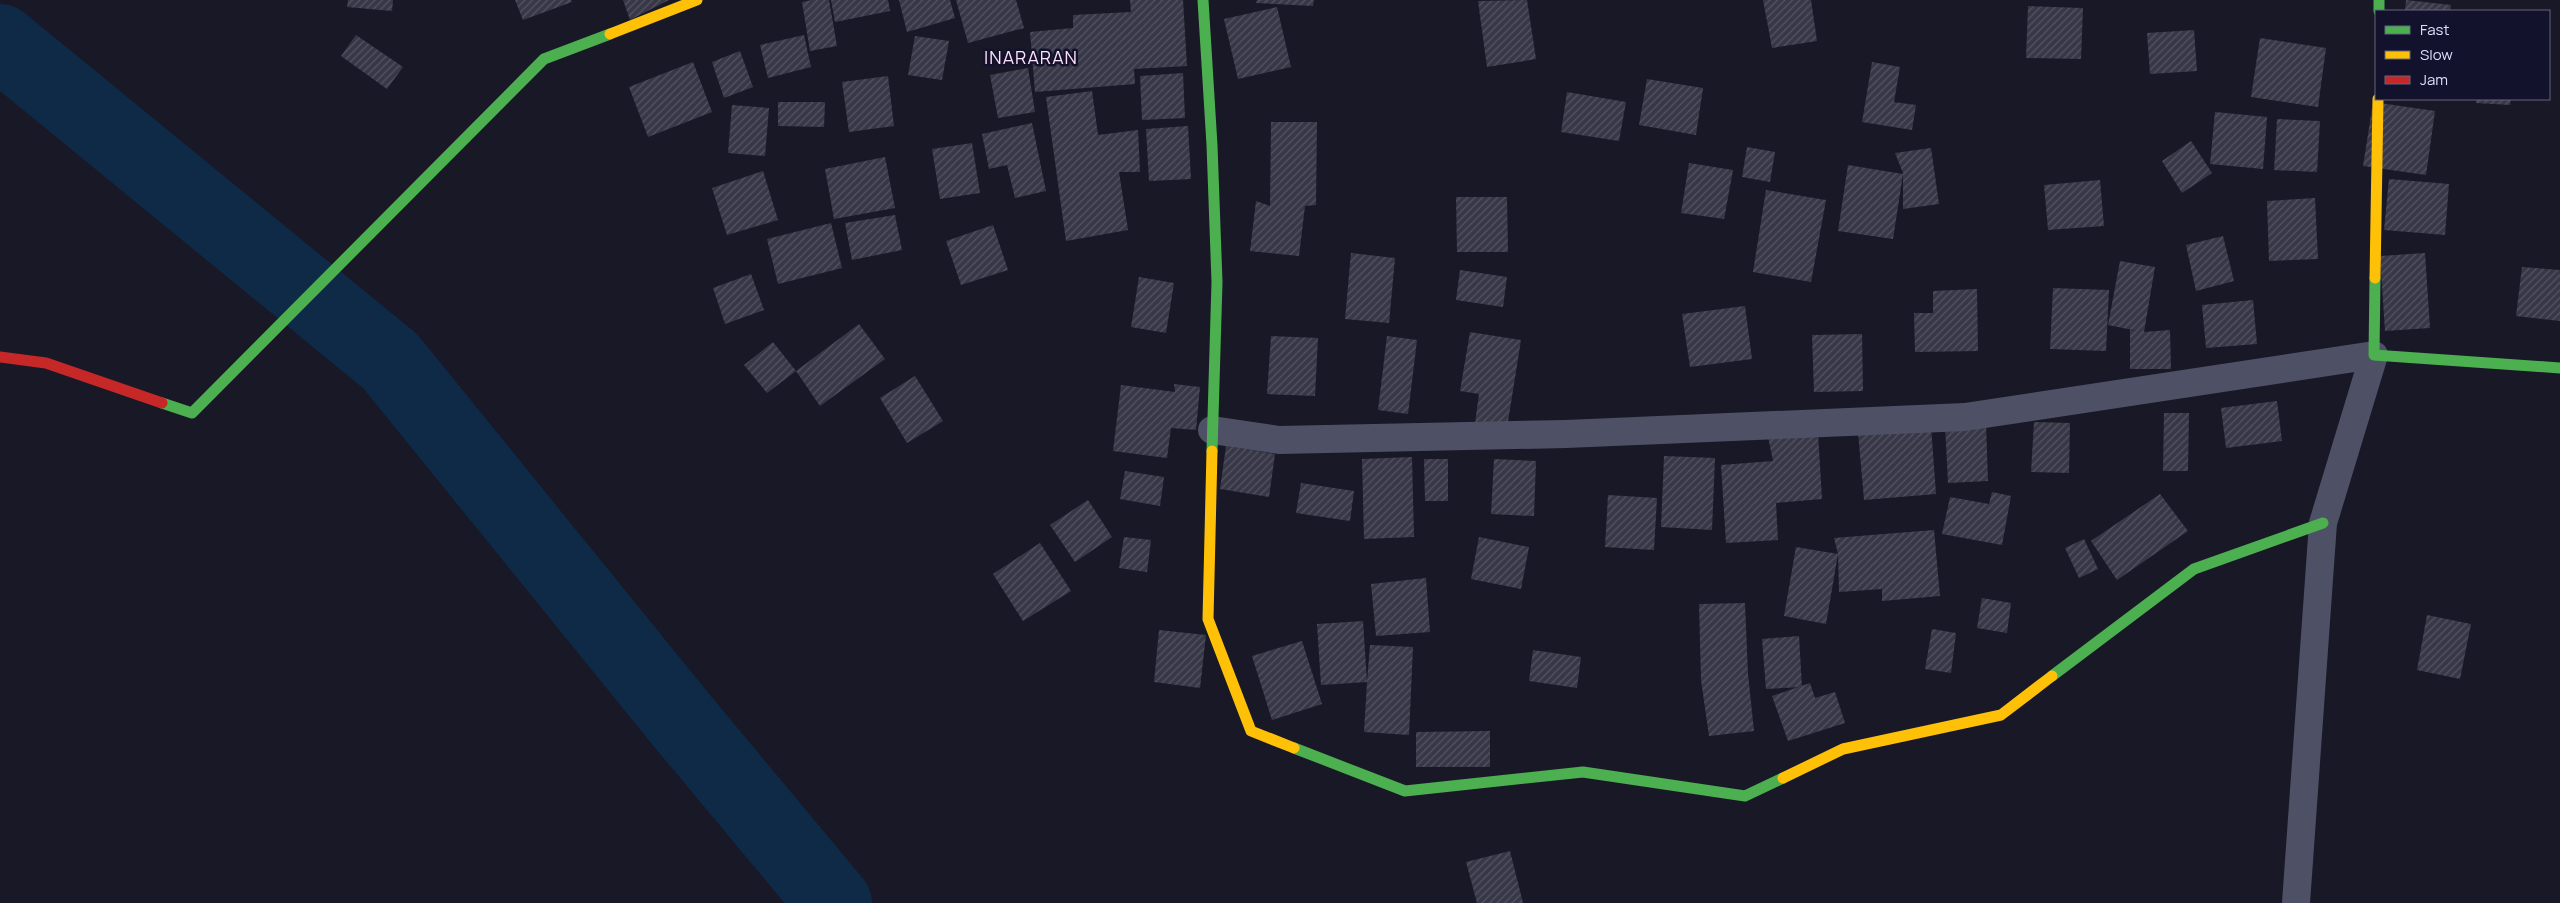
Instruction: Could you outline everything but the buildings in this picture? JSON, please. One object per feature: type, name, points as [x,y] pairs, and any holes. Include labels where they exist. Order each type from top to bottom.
[{"type":"street","points":[[0,357],[46,362],[192,413],[544,59],[697,0]]},
{"type":"street","points":[[1202,0],[1212,145],[1217,282],[1208,619],[1252,730],[1405,791],[1583,772],[1745,796],[1842,749],[2002,715],[2194,569],[2323,523]]},
{"type":"street","points":[[2296,903],[2323,523],[2374,355],[2378,100]]},
{"type":"street","points":[[1212,430],[1279,440],[1566,434],[1965,417],[2374,355],[2560,368]]},
{"type":"waterway","points":[[0,42],[390,361],[683,722],[834,903]]},
{"type":"traffic: fast","points":[[1203,0],[1212,145],[1217,282],[1212,451]]},
{"type":"traffic: fast","points":[[2379,0],[2379,10]]},
{"type":"traffic: fast","points":[[162,403],[192,413],[544,59],[610,34]]},
{"type":"traffic: fast","points":[[2375,278],[2374,355],[2560,368]]},
{"type":"traffic: fast","points":[[2052,676],[2194,569],[2323,523]]},
{"type":"traffic: fast","points":[[1294,748],[1405,791],[1583,772],[1745,796],[1783,778]]},
{"type":"traffic: slow","points":[[610,34],[697,0]]},
{"type":"traffic: slow","points":[[2375,278],[2378,100]]},
{"type":"traffic: slow","points":[[1212,451],[1208,619],[1251,731],[1294,748]]},
{"type":"traffic: slow","points":[[1783,778],[1843,749],[2001,715],[2052,676]]},
{"type":"traffic: jam","points":[[0,357],[46,363],[162,403]]},
{"type":"district","name":"INARARAN","points":[[1031,58]]}]
